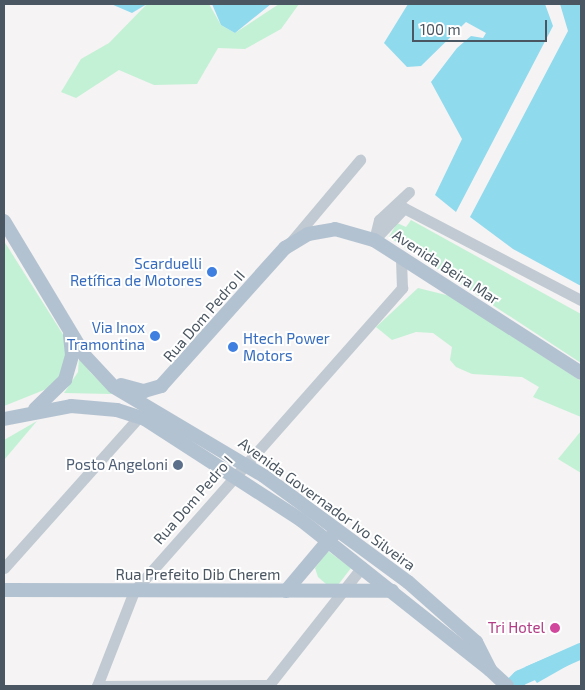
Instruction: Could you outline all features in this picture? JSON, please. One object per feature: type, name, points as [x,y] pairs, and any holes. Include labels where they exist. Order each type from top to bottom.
[{"type":"main road","points":[[4,209],[15,234]]},
{"type":"main road","name":"Avenida Governador Ivo Silveira","points":[[4,221],[15,234],[68,329],[105,377],[125,394],[240,469],[333,535],[408,582],[476,642],[498,678]]},
{"type":"main road","name":"Avenida Beira Mar","points":[[285,248],[308,227],[342,230],[374,240],[581,373]]},
{"type":"main road","name":"Rua Dom Pedro II","points":[[105,377],[131,389],[161,386],[285,248]]},
{"type":"main road","points":[[25,414],[48,400],[65,380],[72,355],[68,329]]},
{"type":"main road","name":"Avenida Governador Ivo Silveira","points":[[4,419],[71,406],[139,417],[240,469]]},
{"type":"main road","points":[[286,591],[333,535]]},
{"type":"main road","name":"Avenida Governador Ivo Silveira","points":[[333,535],[362,566],[498,678]]},
{"type":"main road","points":[[305,568],[306,578],[320,591]]},
{"type":"main road","name":"Rua Prefeito Dib Cherem","points":[[4,590],[392,591]]},
{"type":"street","points":[[308,227],[360,160]]},
{"type":"street","points":[[374,240],[379,220],[409,192]]},
{"type":"street","points":[[374,240],[404,208],[581,300]]},
{"type":"street","name":"Rua Dom Pedro I","points":[[97,686],[134,591],[402,288],[401,257]]},
{"type":"street","points":[[4,568],[139,417]]},
{"type":"street","points":[[97,686],[269,685],[341,590],[362,566]]},
{"type":"green space","points":[[147,4],[209,4],[221,25],[235,33],[279,4],[299,4],[281,29],[245,49],[218,48],[197,84],[154,85],[119,70],[76,98],[61,92],[81,59],[109,43]]},
{"type":"green space","points":[[411,220],[581,314],[581,363],[389,237],[397,223],[406,227]]},
{"type":"green space","points":[[4,241],[64,336],[68,361],[54,386],[4,406]]},
{"type":"green space","points":[[418,288],[450,296],[581,381],[581,417],[533,397],[539,387],[522,377],[472,374],[456,367],[450,360],[452,347],[433,333],[416,332],[392,340],[376,327]]},
{"type":"green space","points":[[79,358],[112,394],[64,393],[78,372]]},
{"type":"green space","points":[[37,421],[4,460],[4,440]]},
{"type":"green space","points":[[581,431],[581,473],[558,459]]},
{"type":"green space","points":[[328,551],[351,568],[338,585],[326,584],[318,577],[315,568]]},
{"type":"water","points":[[111,4],[147,4],[132,13]]},
{"type":"water","points":[[212,4],[271,4],[235,33],[221,25]]},
{"type":"water","points":[[408,4],[545,4],[553,26],[456,212],[435,195],[462,139],[431,82],[457,48],[471,36],[483,38],[486,33],[466,22],[421,66],[407,67],[384,43]]},
{"type":"water","points":[[560,4],[581,4],[581,286],[513,249],[470,217],[568,31]]},
{"type":"water","points":[[581,643],[581,658],[537,683],[525,667]]},
{"type":"waterway","points":[[512,686],[520,678],[581,651]]},
{"type":"place","name":"Scarduelli Retífica de Motores","points":[[212,272]]},
{"type":"place","name":"Via Inox Tramontina","points":[[155,336]]},
{"type":"place","name":"Htech Power Motors","points":[[233,347]]},
{"type":"place","name":"Posto Angeloni","points":[[178,465]]},
{"type":"place","name":"Tri Hotel","points":[[555,628]]}]
